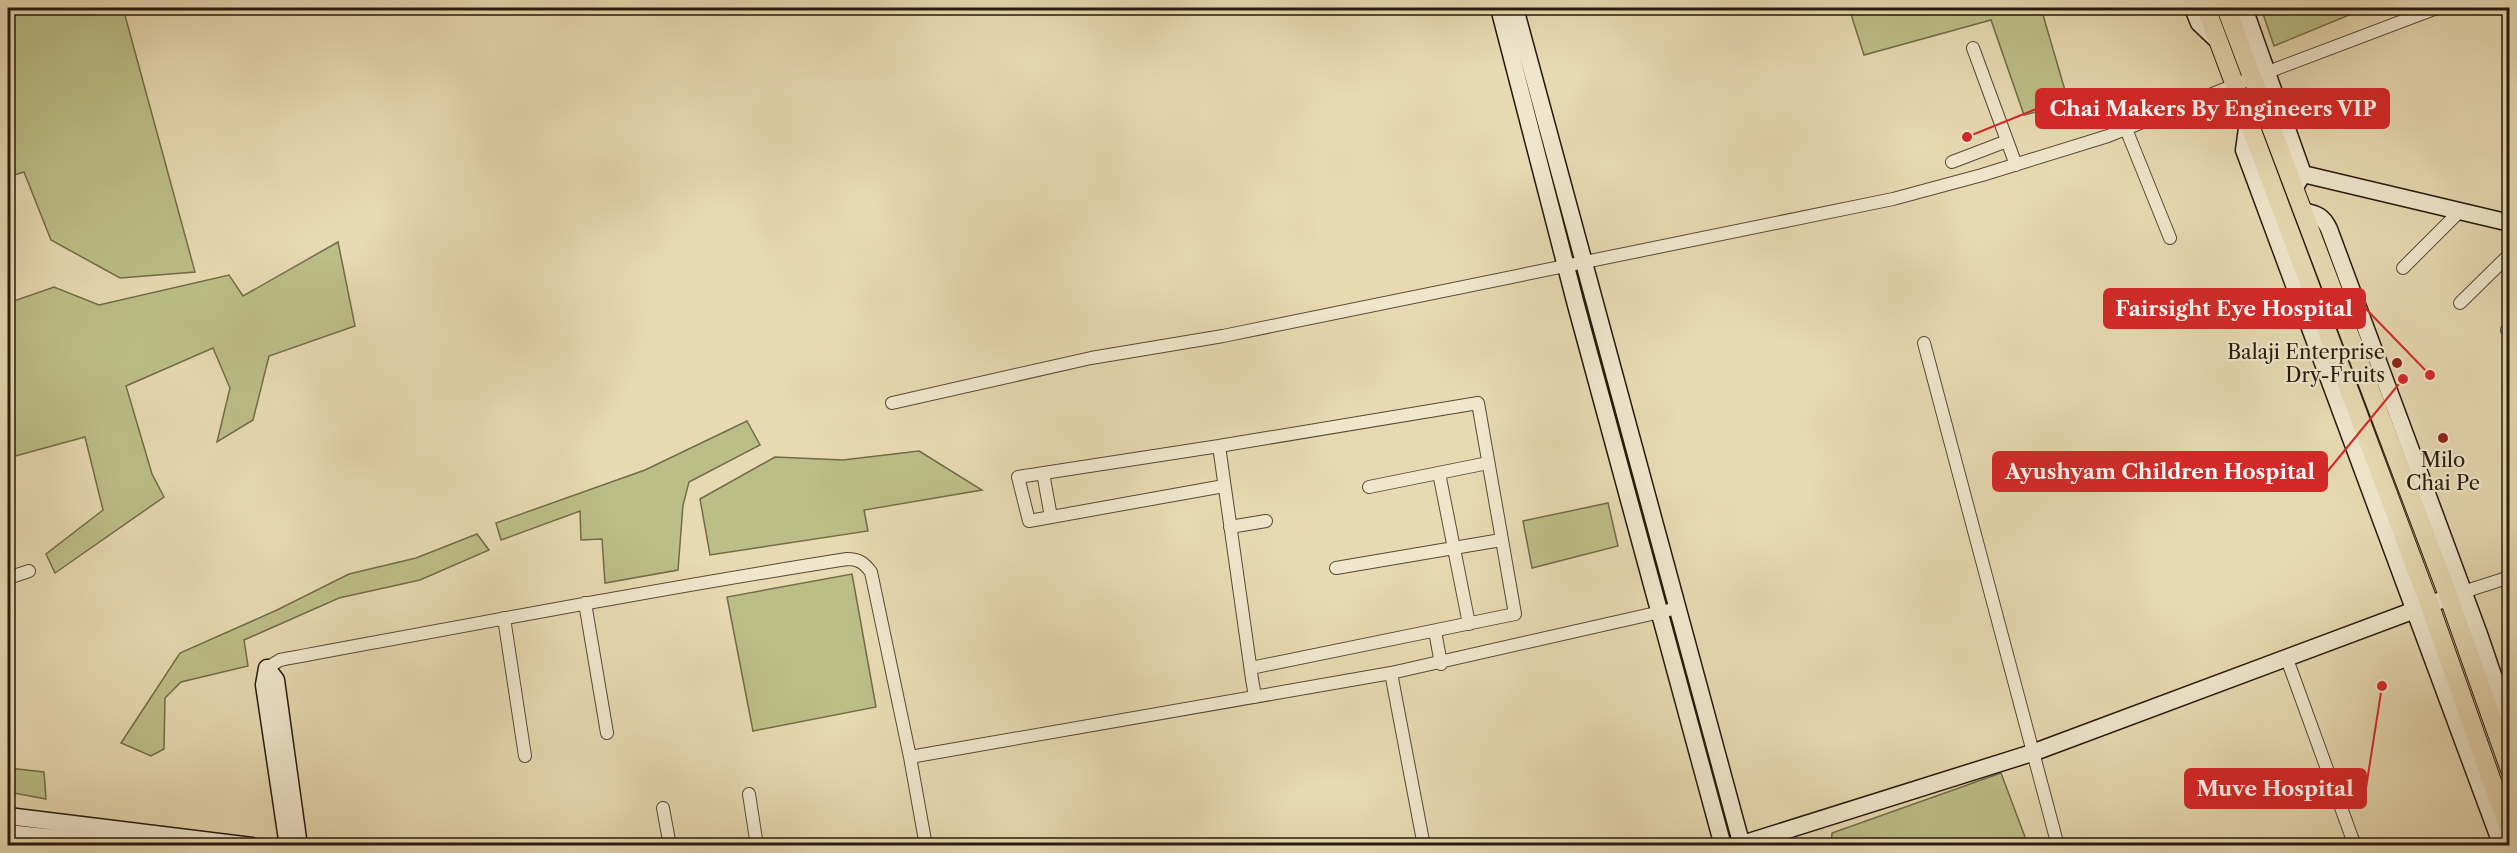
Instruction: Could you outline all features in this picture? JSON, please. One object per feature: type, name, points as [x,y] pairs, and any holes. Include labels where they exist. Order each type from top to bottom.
[{"type":"main road","points":[[2206,8],[2218,42],[2252,78],[2248,121],[2423,609],[2510,832]]},
{"type":"main road","points":[[2226,8],[2252,78],[2298,182],[2303,211],[2456,595],[2510,770]]},
{"type":"street","points":[[1499,8],[1566,266],[1723,846]]},
{"type":"street","points":[[1515,8],[1740,845],[2032,753],[2510,577]]},
{"type":"street","points":[[2193,8],[2199,22],[2218,42]]},
{"type":"street","points":[[2244,8],[2252,78]]},
{"type":"street","points":[[892,403],[1091,358],[1223,336],[1867,205],[2016,165],[2126,129],[2429,9]]},
{"type":"street","points":[[1973,48],[2016,165]]},
{"type":"street","points":[[2126,129],[2170,238]]},
{"type":"street","points":[[1952,162],[2007,141]]},
{"type":"street","points":[[2298,182],[2460,211],[2510,223]]},
{"type":"street","points":[[2403,268],[2460,211]]},
{"type":"street","points":[[2460,303],[2510,254]]},
{"type":"street","points":[[1924,343],[2058,846]]},
{"type":"street","points":[[1224,486],[1029,521],[1018,477],[1478,403],[1515,614],[1251,668]]},
{"type":"street","points":[[1219,446],[1255,697]]},
{"type":"street","points":[[1369,487],[1488,463]]},
{"type":"street","points":[[1043,473],[1051,517]]},
{"type":"street","points":[[1439,473],[1469,624]]},
{"type":"street","points":[[1230,527],[1266,521]]},
{"type":"street","points":[[1336,568],[1501,540]]},
{"type":"street","points":[[288,846],[264,685],[267,668],[280,660],[585,603],[847,558],[865,563],[871,572],[910,757],[926,846]]},
{"type":"street","points":[[8,578],[29,571]]},
{"type":"street","points":[[2456,595],[2510,724]]},
{"type":"street","points":[[585,603],[607,733]]},
{"type":"street","points":[[910,757],[1441,664],[1678,608]]},
{"type":"street","points":[[2423,609],[2502,846]]},
{"type":"street","points":[[504,618],[525,756]]},
{"type":"street","points":[[1435,631],[1441,664]]},
{"type":"street","points":[[2287,659],[2355,846]]},
{"type":"street","points":[[267,668],[276,680],[299,846]]},
{"type":"street","points":[[1391,673],[1424,846]]},
{"type":"street","points":[[748,794],[757,846]]},
{"type":"street","points":[[663,808],[670,846]]},
{"type":"street","points":[[8,816],[252,846]]},
{"type":"street","points":[[27,841],[37,820]]},
{"type":"street","points":[[8,833],[27,841],[130,846]]},
{"type":"green space","points":[[8,8],[123,8],[195,272],[120,278],[51,240],[24,172],[8,177]]},
{"type":"green space","points":[[1849,8],[2041,8],[2069,104],[2024,115],[1991,20],[1864,55]]},
{"type":"green space","points":[[2261,8],[2366,8],[2274,46]]},
{"type":"green space","points":[[338,242],[355,326],[269,356],[253,420],[217,442],[230,388],[213,348],[126,386],[152,474],[164,497],[55,573],[46,554],[103,510],[85,437],[8,458],[8,303],[54,287],[99,305],[229,275],[243,296]]},
{"type":"green space","points":[[747,421],[760,445],[689,482],[683,505],[678,570],[605,583],[602,539],[581,540],[580,511],[501,540],[496,523],[645,470]]},
{"type":"green space","points":[[919,451],[982,490],[864,510],[868,531],[710,555],[700,499],[775,457],[843,460]]},
{"type":"green space","points":[[1608,503],[1618,546],[1532,568],[1523,521]]},
{"type":"green space","points":[[477,534],[489,550],[420,580],[339,598],[244,640],[248,666],[181,682],[165,698],[164,749],[151,756],[121,743],[180,653],[277,610],[349,574],[416,558]]},
{"type":"green space","points":[[852,574],[876,707],[753,731],[727,597]]},
{"type":"green space","points":[[8,768],[44,772],[46,799],[8,792]]},
{"type":"green space","points":[[2001,773],[2028,845],[1831,845],[1832,833]]},
{"type":"place","name":"Chai Makers By Engineers VIP","points":[[1967,137]]},
{"type":"place","name":"Balaji Enterprise Dry-Fruits","points":[[2397,363]]},
{"type":"place","name":"Fairsight Eye Hospital","points":[[2430,375]]},
{"type":"place","name":"Ayushyam Children Hospital","points":[[2403,379]]},
{"type":"place","name":"Milo Chai Pe","points":[[2443,438]]},
{"type":"place","name":"Muve Hospital","points":[[2382,686]]}]
